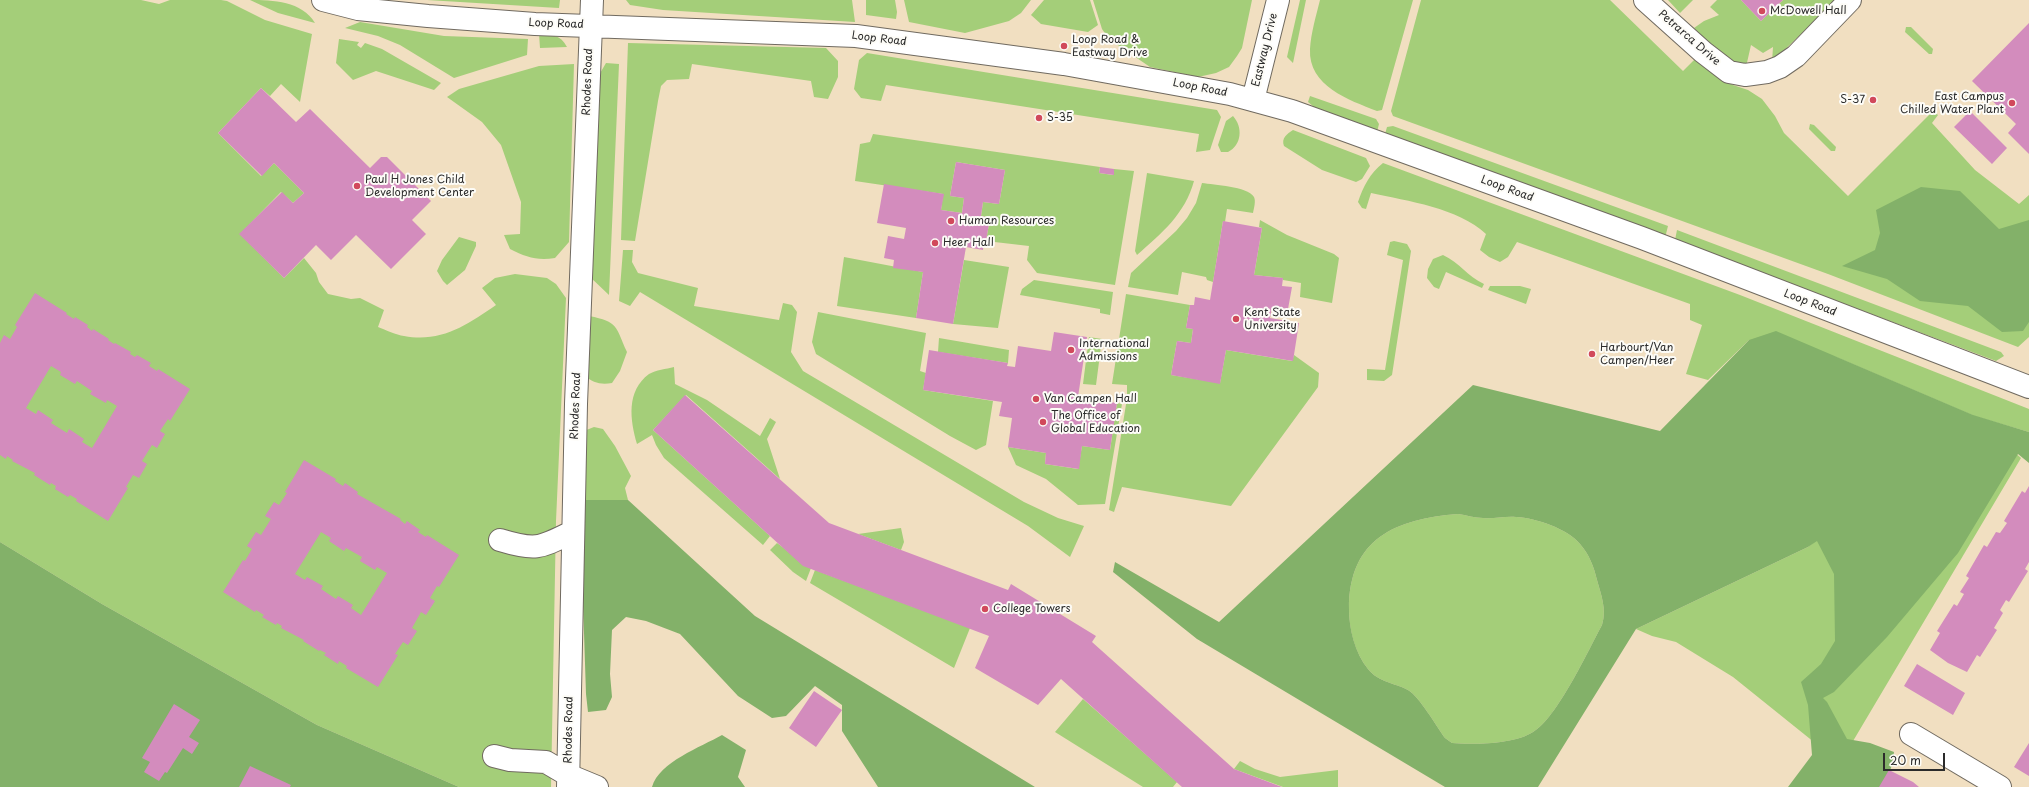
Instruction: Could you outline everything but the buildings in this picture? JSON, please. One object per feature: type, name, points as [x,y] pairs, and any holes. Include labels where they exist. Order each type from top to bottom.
[{"type":"street","name":"Loop Road","points":[[323,0],[358,9],[428,16],[591,25],[856,36],[1101,70],[1153,79],[1253,100],[1292,111],[1634,235],[2029,386]]},
{"type":"street","name":"Rhodes Road","points":[[568,781],[572,532],[592,0]]},
{"type":"street","name":"Eastway Drive","points":[[1253,100],[1278,0]]},
{"type":"street","name":"Petrarca Drive","points":[[1646,0],[1703,52],[1729,72],[1745,75],[1767,72],[1780,68],[1796,56],[1850,0]]},
{"type":"street","points":[[500,540],[517,545],[542,547],[572,532]]},
{"type":"street","points":[[1911,734],[2000,787]]},
{"type":"street","points":[[494,756],[510,760],[546,762],[568,781],[597,787]]},
{"type":"green space","points":[[0,0],[141,0],[159,4],[170,0],[221,0],[227,1],[265,20],[312,34],[300,102],[281,84],[270,96],[261,88],[218,133],[261,176],[274,163],[304,193],[293,203],[281,192],[240,234],[284,278],[304,258],[316,273],[319,282],[328,294],[351,299],[360,298],[384,310],[378,327],[394,334],[417,337],[442,335],[475,319],[496,305],[482,288],[495,278],[515,274],[547,278],[556,284],[566,298],[556,521],[551,787],[459,787],[317,725],[102,604],[0,542]]},
{"type":"green space","points":[[250,0],[277,1],[295,6],[303,10],[315,23],[278,13]]},
{"type":"green space","points":[[427,0],[560,0],[559,8]]},
{"type":"green space","points":[[626,0],[852,0],[855,22],[663,10],[630,5]]},
{"type":"green space","points":[[866,0],[895,0],[897,12],[896,19],[866,15]]},
{"type":"green space","points":[[904,0],[1031,0],[1021,13],[1009,21],[965,33],[909,22]]},
{"type":"green space","points":[[1044,0],[1090,0],[1098,25],[1088,32],[1041,24],[1031,15]]},
{"type":"green space","points":[[1093,0],[1252,0],[1242,48],[1237,56],[1229,67],[1216,73],[1198,77],[1150,67],[1109,39],[1102,29]]},
{"type":"green space","points":[[1300,0],[1306,0],[1293,63],[1287,57]]},
{"type":"green space","points":[[1320,0],[1413,0],[1382,110],[1377,111],[1354,102],[1332,90],[1316,73],[1311,62],[1310,49]]},
{"type":"green space","points":[[1421,0],[1610,0],[1683,71],[1696,58],[1719,77],[1733,85],[1748,90],[1762,99],[1775,116],[1784,133],[1848,196],[1933,111],[1938,115],[1932,123],[1975,170],[2019,204],[2029,195],[2029,337],[2018,347],[1828,274],[1393,116],[1391,111]]},
{"type":"green space","points":[[1668,0],[1693,0],[1680,13]]},
{"type":"green space","points":[[1717,0],[1741,0],[1761,21],[1783,0],[1836,0],[1772,62],[1773,47],[1763,53],[1751,45],[1746,67],[1723,57],[1694,28],[1704,21],[1719,15],[1710,7]]},
{"type":"green space","points":[[360,22],[444,36],[528,39],[527,55],[454,78],[400,45],[378,36],[345,28]]},
{"type":"green space","points":[[1906,27],[1911,27],[1933,49],[1932,54],[1929,54],[1905,32]]},
{"type":"green space","points":[[539,34],[556,36],[562,40],[567,47],[540,48]]},
{"type":"green space","points":[[339,39],[359,42],[357,45],[361,48],[365,43],[382,49],[441,83],[434,90],[376,71],[353,80],[336,63]]},
{"type":"green space","points":[[628,43],[826,48],[838,61],[838,77],[828,99],[814,97],[811,81],[692,64],[689,79],[667,80],[661,86],[658,101],[635,241],[621,240]]},
{"type":"green space","points":[[867,53],[1217,110],[1221,117],[1210,150],[1196,152],[1199,134],[886,85],[881,101],[861,98],[854,89],[859,60]]},
{"type":"green space","points":[[606,63],[619,64],[609,295],[589,276],[599,75]]},
{"type":"green space","points":[[574,64],[569,242],[555,258],[532,258],[510,249],[504,235],[520,234],[521,202],[501,145],[482,122],[447,97],[459,89],[539,66]]},
{"type":"green space","points":[[1310,96],[1376,119],[1379,124],[1377,132],[1319,111],[1308,102]]},
{"type":"green space","points":[[1233,116],[1240,130],[1240,136],[1233,149],[1228,152],[1221,152],[1218,145],[1226,121]]},
{"type":"green space","points":[[1810,124],[1814,125],[1836,147],[1835,151],[1831,151],[1809,129]]},
{"type":"green space","points":[[1393,126],[1668,226],[1665,238],[1385,134],[1387,127]]},
{"type":"green space","points":[[1293,130],[1366,158],[1370,166],[1362,179],[1356,182],[1322,170],[1284,146],[1284,138]]},
{"type":"green space","points":[[873,134],[1100,167],[1099,173],[1113,175],[1114,169],[1134,171],[1115,285],[1037,273],[1027,260],[1029,246],[986,241],[990,218],[981,216],[983,202],[999,204],[1005,170],[956,162],[950,196],[964,198],[962,213],[941,210],[943,194],[855,181],[860,144],[870,142]]},
{"type":"green space","points":[[1383,163],[1740,295],[2029,409],[2029,432],[1974,416],[2021,458],[1840,763],[1733,677],[1676,642],[1652,636],[1636,629],[1808,547],[1972,415],[1836,357],[1749,340],[1708,380],[1686,374],[1702,325],[1690,320],[1690,304],[1517,242],[1508,257],[1500,262],[1489,257],[1480,250],[1486,234],[1475,225],[1432,207],[1371,193],[1366,209],[1362,208],[1358,202],[1362,191],[1371,176]]},
{"type":"green space","points":[[1147,173],[1194,181],[1190,193],[1179,213],[1164,231],[1137,255],[1135,251]]},
{"type":"green space","points":[[1202,183],[1245,190],[1254,197],[1255,200],[1253,213],[1227,209],[1225,222],[1223,221],[1213,282],[1207,280],[1206,277],[1182,272],[1178,295],[1128,287],[1131,273],[1176,231],[1187,218],[1196,203]]},
{"type":"green space","points":[[1921,187],[1960,191],[1999,229],[2029,220],[2029,322],[2023,331],[2002,332],[1968,306],[1920,301],[1887,279],[1842,266],[1875,250],[1880,233],[1876,210]]},
{"type":"green space","points":[[1260,220],[1287,235],[1334,254],[1339,258],[1332,303],[1300,297],[1301,283],[1283,280],[1283,278],[1254,275],[1262,228],[1259,227]]},
{"type":"green space","points":[[1677,230],[2001,352],[2004,356],[1996,361],[1675,240]]},
{"type":"green space","points":[[459,237],[476,242],[476,246],[465,270],[447,285],[437,271],[442,260]]},
{"type":"green space","points":[[1394,241],[1407,244],[1411,251],[1392,375],[1384,381],[1367,380],[1367,369],[1385,370],[1403,260],[1387,255],[1390,242]]},
{"type":"green space","points":[[623,250],[633,250],[632,262],[638,273],[698,288],[694,306],[779,320],[783,303],[792,305],[797,312],[791,352],[803,371],[1024,502],[1058,518],[1084,526],[1070,557],[1028,526],[640,292],[630,306],[619,301]]},
{"type":"green space","points":[[1443,255],[1484,284],[1482,288],[1446,272],[1439,289],[1434,287],[1427,278],[1428,269],[1433,259]]},
{"type":"green space","points":[[844,257],[923,272],[916,318],[837,306]]},
{"type":"green space","points":[[964,260],[1009,267],[998,328],[953,324]]},
{"type":"green space","points":[[1034,280],[1113,292],[1110,315],[1100,313],[1100,309],[1020,295],[1022,289]]},
{"type":"green space","points":[[1490,286],[1520,286],[1531,289],[1526,304],[1488,290]]},
{"type":"green space","points":[[1126,294],[1190,305],[1186,328],[1193,329],[1191,343],[1177,341],[1171,375],[1220,383],[1226,350],[1292,361],[1294,355],[1319,373],[1318,387],[1231,506],[1122,487],[1114,512],[1109,510],[1127,398],[1127,385],[1112,384]]},
{"type":"green space","points":[[818,312],[926,333],[920,371],[926,373],[923,390],[993,401],[986,445],[976,450],[950,436],[816,354],[812,342]]},
{"type":"green space","points":[[589,316],[606,320],[615,326],[627,352],[620,371],[612,383],[597,383],[584,375]]},
{"type":"green space","points":[[1776,331],[1973,415],[2029,432],[2029,463],[2018,454],[1958,553],[1887,637],[1834,692],[1823,698],[1827,702],[1847,739],[1870,743],[1894,752],[1892,765],[1884,787],[1788,787],[1812,755],[1808,705],[1801,682],[1821,664],[1835,641],[1834,574],[1817,541],[1808,547],[1636,629],[1538,787],[1445,787],[1197,639],[1113,572],[1115,562],[1219,622],[1473,385],[1660,431],[1749,340]],"holes":[[[1458,514],[1480,518],[1524,518],[1542,522],[1560,529],[1575,539],[1589,556],[1602,597],[1604,608],[1602,625],[1562,699],[1552,713],[1533,732],[1516,739],[1482,744],[1452,743],[1445,738],[1412,693],[1382,680],[1368,669],[1363,663],[1356,648],[1352,633],[1349,609],[1351,585],[1357,565],[1367,549],[1380,537],[1396,528],[1415,521]]]},
{"type":"green space","points":[[1089,337],[1102,339],[1096,385],[1083,384]]},
{"type":"green space","points":[[939,338],[1009,350],[1008,363],[938,352]]},
{"type":"green space","points":[[674,367],[675,384],[707,400],[760,436],[770,418],[776,422],[767,439],[780,479],[686,395],[653,430],[770,536],[763,545],[664,458],[652,435],[637,444],[632,416],[633,397],[636,389],[649,374]]},
{"type":"green space","points":[[1117,403],[1122,404],[1105,504],[1078,505],[1046,479],[1016,465],[1008,447],[1046,453],[1045,464],[1078,469],[1082,446],[1110,450]]},
{"type":"green space","points":[[594,427],[603,429],[615,446],[631,476],[625,488],[628,500],[584,500],[584,431]]},
{"type":"green space","points":[[584,500],[628,500],[755,616],[1035,787],[878,787],[842,731],[842,705],[815,686],[786,716],[772,718],[738,696],[680,634],[646,621],[626,617],[612,630],[610,674],[612,697],[606,710],[588,712],[583,602]]},
{"type":"green space","points":[[1458,514],[1480,518],[1524,518],[1542,522],[1560,529],[1575,539],[1589,556],[1602,597],[1604,613],[1602,625],[1562,699],[1552,713],[1533,732],[1516,739],[1482,744],[1452,743],[1445,738],[1412,693],[1377,677],[1363,663],[1356,649],[1350,625],[1349,609],[1351,585],[1357,565],[1367,549],[1380,537],[1396,528],[1415,521]]},
{"type":"green space","points":[[901,528],[904,542],[901,550],[858,534]]},
{"type":"green space","points":[[0,542],[102,604],[317,725],[459,787],[0,787]]},
{"type":"green space","points":[[777,543],[811,568],[806,581],[793,572],[770,550]]},
{"type":"green space","points":[[815,570],[970,628],[954,668],[810,583]]},
{"type":"green space","points":[[1083,699],[1177,782],[1173,787],[1143,787],[1055,732]]},
{"type":"green space","points":[[722,735],[746,750],[738,777],[745,787],[652,787],[656,778],[672,763],[692,750]]},
{"type":"green space","points":[[1240,761],[1255,769],[1280,777],[1338,770],[1338,787],[1283,787],[1234,769]]},
{"type":"place","name":"McDowell Hall","points":[[1762,11]]},
{"type":"place","name":"Loop Road & Eastway Drive","points":[[1064,46]]},
{"type":"place","name":"S-37","points":[[1873,100]]},
{"type":"place","name":"East Campus Chilled Water Plant","points":[[2012,103]]},
{"type":"place","name":"S-35","points":[[1039,118]]},
{"type":"place","name":"Paul H Jones Child Development Center","points":[[357,186]]},
{"type":"place","name":"Human Resources","points":[[951,221]]},
{"type":"place","name":"Heer Hall","points":[[935,243]]},
{"type":"place","name":"Kent State University","points":[[1236,319]]},
{"type":"place","name":"International Admissions","points":[[1071,350]]},
{"type":"place","name":"Harbourt/Van Campen/Heer","points":[[1592,354]]},
{"type":"place","name":"Van Campen Hall","points":[[1036,399]]},
{"type":"place","name":"The Office of Global Education","points":[[1043,422]]},
{"type":"place","name":"College Towers","points":[[985,609]]}]
